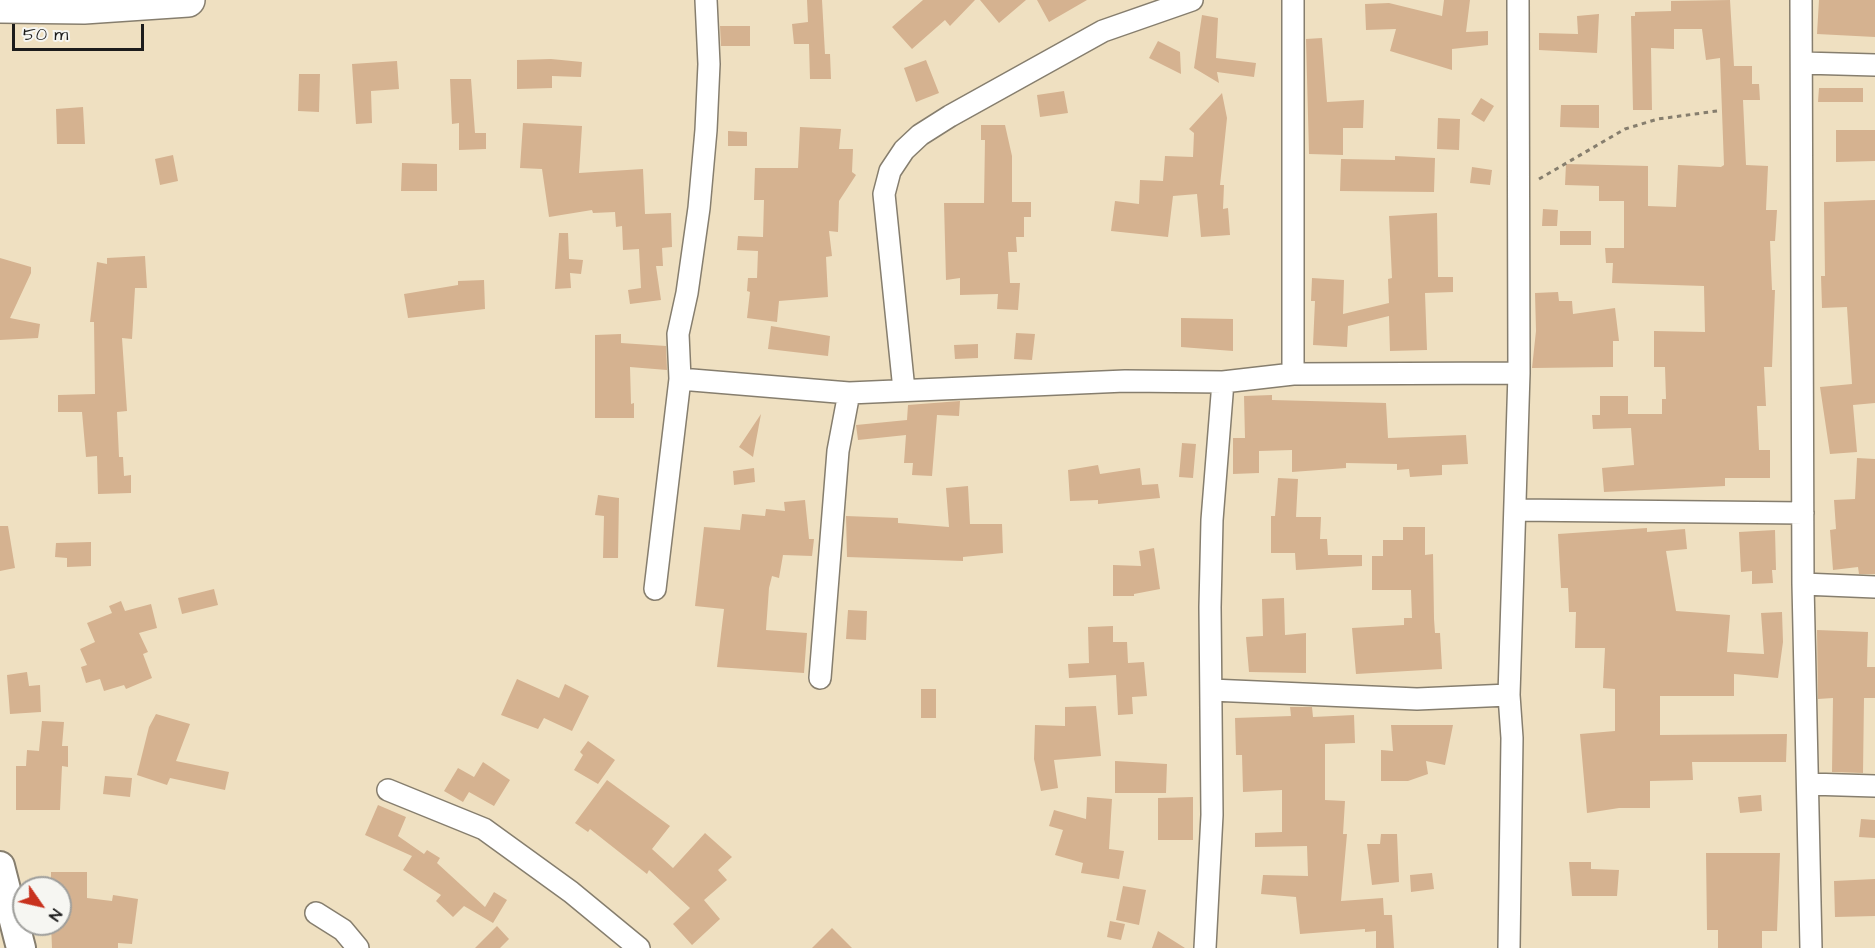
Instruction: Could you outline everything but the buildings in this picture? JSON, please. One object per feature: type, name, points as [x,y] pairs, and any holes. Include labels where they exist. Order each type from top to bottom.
[{"type":"highway","points":[[0,6],[84,7],[188,0]]},
{"type":"street","points":[[655,589],[680,379],[678,334],[687,293],[699,208],[706,130],[709,64],[705,0]]},
{"type":"street","points":[[904,390],[884,194],[890,171],[904,150],[920,135],[950,116],[1103,31],[1192,0]]},
{"type":"street","points":[[1293,0],[1293,374]]},
{"type":"street","points":[[1509,948],[1512,738],[1509,695],[1519,373],[1518,0]]},
{"type":"street","points":[[1802,0],[1803,584],[1811,948]]},
{"type":"street","points":[[1803,63],[1875,65]]},
{"type":"street","points":[[680,379],[849,393],[1125,381],[1222,382],[1293,374],[1519,373]]},
{"type":"street","points":[[1205,948],[1212,815],[1212,520],[1222,382]]},
{"type":"street","points":[[820,678],[838,451],[849,393]]},
{"type":"street","points":[[1516,510],[1803,513]]},
{"type":"street","points":[[1803,584],[1875,587]]},
{"type":"street","points":[[1211,690],[1417,699],[1509,695]]},
{"type":"street","points":[[1809,784],[1875,786]]},
{"type":"street","points":[[388,790],[484,829],[571,892],[639,948]]},
{"type":"street","points":[[0,866],[21,948]]},
{"type":"street","points":[[316,913],[343,930],[358,948]]},
{"type":"path","points":[[1520,200],[1540,177],[1617,133],[1658,118],[1717,111]]}]
